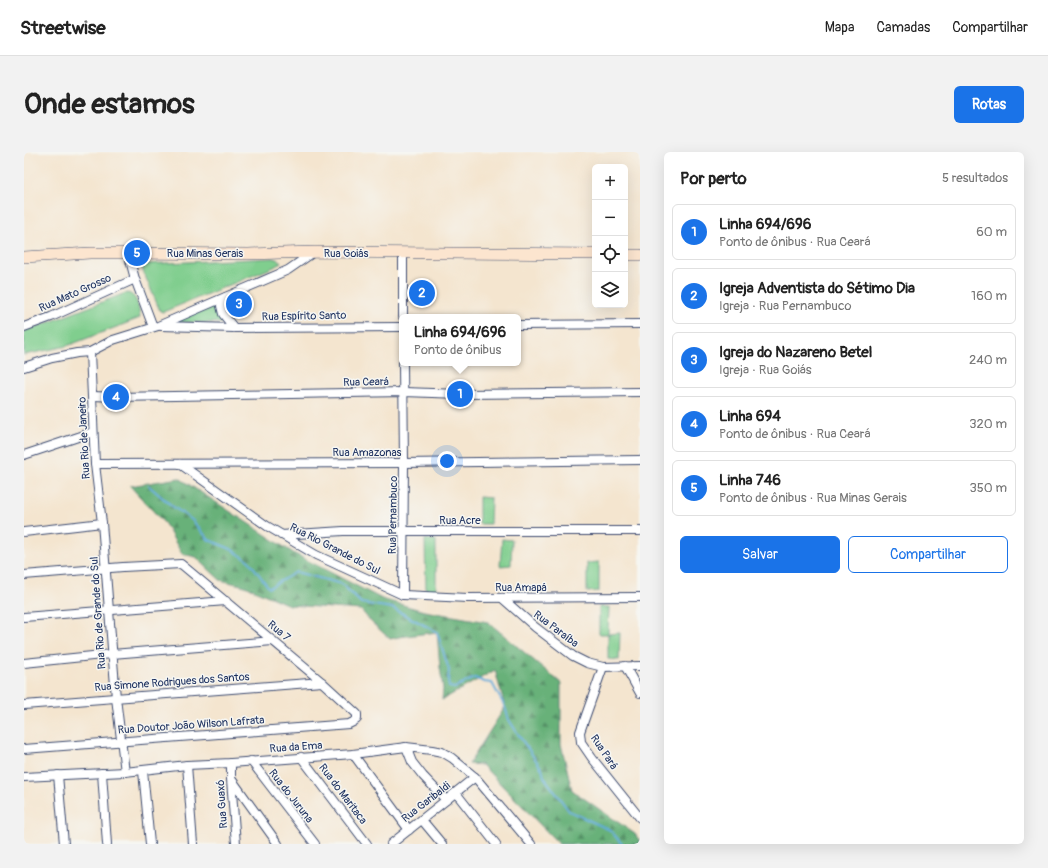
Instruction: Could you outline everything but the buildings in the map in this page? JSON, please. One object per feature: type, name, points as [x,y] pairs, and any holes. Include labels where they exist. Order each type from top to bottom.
[{"type":"street","name":"Rua Goiás","points":[[24,367],[52,358],[90,352],[113,340],[155,326],[288,270],[314,252],[592,254]]},
{"type":"street","name":"Rua Minas Gerais","points":[[24,257],[90,253],[248,254],[314,252]]},
{"type":"street","points":[[128,253],[135,279],[155,326]]},
{"type":"street","points":[[403,253],[403,314]]},
{"type":"street","points":[[628,255],[640,255]]},
{"type":"street","name":"Rua Mato Grosso","points":[[24,327],[51,317],[135,279]]},
{"type":"street","points":[[226,297],[222,306],[223,314],[234,328]]},
{"type":"street","points":[[521,325],[640,324]]},
{"type":"street","name":"Rua Espírito Santo","points":[[155,326],[234,328],[399,326]]},
{"type":"street","name":"Rua Rio de Janeiro","points":[[90,352],[95,464],[102,523]]},
{"type":"street","name":"Rua Pernambuco","points":[[403,366],[403,595]]},
{"type":"street","name":"Rua Ceará","points":[[93,396],[404,392],[460,394],[640,392]]},
{"type":"street","points":[[24,455],[93,432]]},
{"type":"street","name":"Rua Amazonas","points":[[95,464],[404,463],[640,460]]},
{"type":"street","name":"Rua Rio Grande do Sul","points":[[180,464],[281,535],[316,555],[403,595]]},
{"type":"street","points":[[24,532],[102,523]]},
{"type":"street","name":"Rua Rio de Grande do Sul","points":[[102,523],[116,698],[125,772]]},
{"type":"street","name":"Rua Acre","points":[[281,535],[343,531],[640,531]]},
{"type":"street","name":"Rua 7","points":[[106,568],[181,564],[322,682],[357,714],[357,719]]},
{"type":"street","points":[[24,575],[106,568]]},
{"type":"street","name":"Rua Amapá","points":[[403,595],[468,598],[640,597]]},
{"type":"street","name":"Rua Paraíba","points":[[502,598],[535,627],[573,656],[587,663],[603,667],[640,666]]},
{"type":"street","points":[[24,617],[226,601]]},
{"type":"street","points":[[24,662],[272,641]]},
{"type":"street","points":[[625,666],[640,693]]},
{"type":"street","name":"Rua Pará","points":[[603,667],[580,732],[581,742],[640,818]]},
{"type":"street","name":"Rua Simone Rodrigues dos Santos","points":[[24,705],[322,682]]},
{"type":"street","name":"Rua Doutor João Wilson Lafrata","points":[[24,749],[348,724],[357,719]]},
{"type":"street","points":[[406,747],[412,762],[446,800]]},
{"type":"street","name":"Rua da Ema","points":[[24,777],[143,771],[187,766],[353,754],[406,747],[432,750],[442,752],[452,758],[475,777],[531,844]]},
{"type":"street","points":[[353,754],[409,830]]},
{"type":"street","name":"Rua do Maritaca","points":[[301,758],[367,844]]},
{"type":"street","name":"Rua do Juruna","points":[[251,762],[315,844]]},
{"type":"street","name":"Rua Guaxó","points":[[231,763],[236,844]]},
{"type":"street","points":[[187,766],[194,844]]},
{"type":"street","points":[[143,771],[150,844]]},
{"type":"street","points":[[102,773],[107,844]]},
{"type":"street","points":[[58,775],[64,844]]},
{"type":"street","name":"Rua Garibaldi","points":[[391,844],[475,777]]},
{"type":"street","points":[[231,779],[278,844]]},
{"type":"street","points":[[456,793],[496,844]]},
{"type":"street","points":[[422,820],[442,844]]},
{"type":"green space","points":[[274,258],[282,262],[274,267],[163,312],[160,311],[143,271],[142,265],[144,264]]},
{"type":"green space","points":[[128,293],[136,300],[140,318],[67,346],[24,355],[24,331]]},
{"type":"green space","points":[[220,300],[229,323],[171,322]]},
{"type":"green space","points":[[179,478],[295,554],[382,599],[424,611],[488,622],[561,683],[561,744],[572,790],[635,834],[640,841],[640,844],[559,844],[482,765],[469,764],[505,707],[495,670],[442,700],[443,689],[437,632],[390,639],[371,622],[361,610],[289,605],[245,586],[220,580],[196,557],[182,554],[165,524],[130,486]]},
{"type":"green space","points":[[479,497],[491,498],[490,524],[479,524]]},
{"type":"green space","points":[[425,539],[436,540],[436,592],[426,593]]},
{"type":"green space","points":[[502,539],[512,540],[511,565],[500,566]]},
{"type":"green space","points":[[599,562],[599,591],[587,592],[587,563]]},
{"type":"green space","points":[[599,607],[609,607],[608,634],[599,634]]},
{"type":"green space","points":[[620,633],[619,660],[608,659],[608,634]]},
{"type":"waterway","points":[[149,486],[172,506],[192,520],[209,540],[231,549],[249,561],[269,588],[296,572],[342,584],[361,603],[392,608],[437,632],[449,670],[449,687],[455,688],[475,678],[484,682],[492,683],[505,707],[509,720],[542,769],[544,777],[569,811],[610,830],[622,844]]},
{"type":"place","name":"Linha 746","points":[[137,253]]},
{"type":"place","name":"Igreja Adventista do Sétimo Dia","points":[[422,293]]},
{"type":"place","name":"Igreja do Nazareno Betel","points":[[239,304]]},
{"type":"place","name":"Linha 694/696","points":[[460,394]]},
{"type":"place","name":"Linha 694","points":[[116,397]]}]
